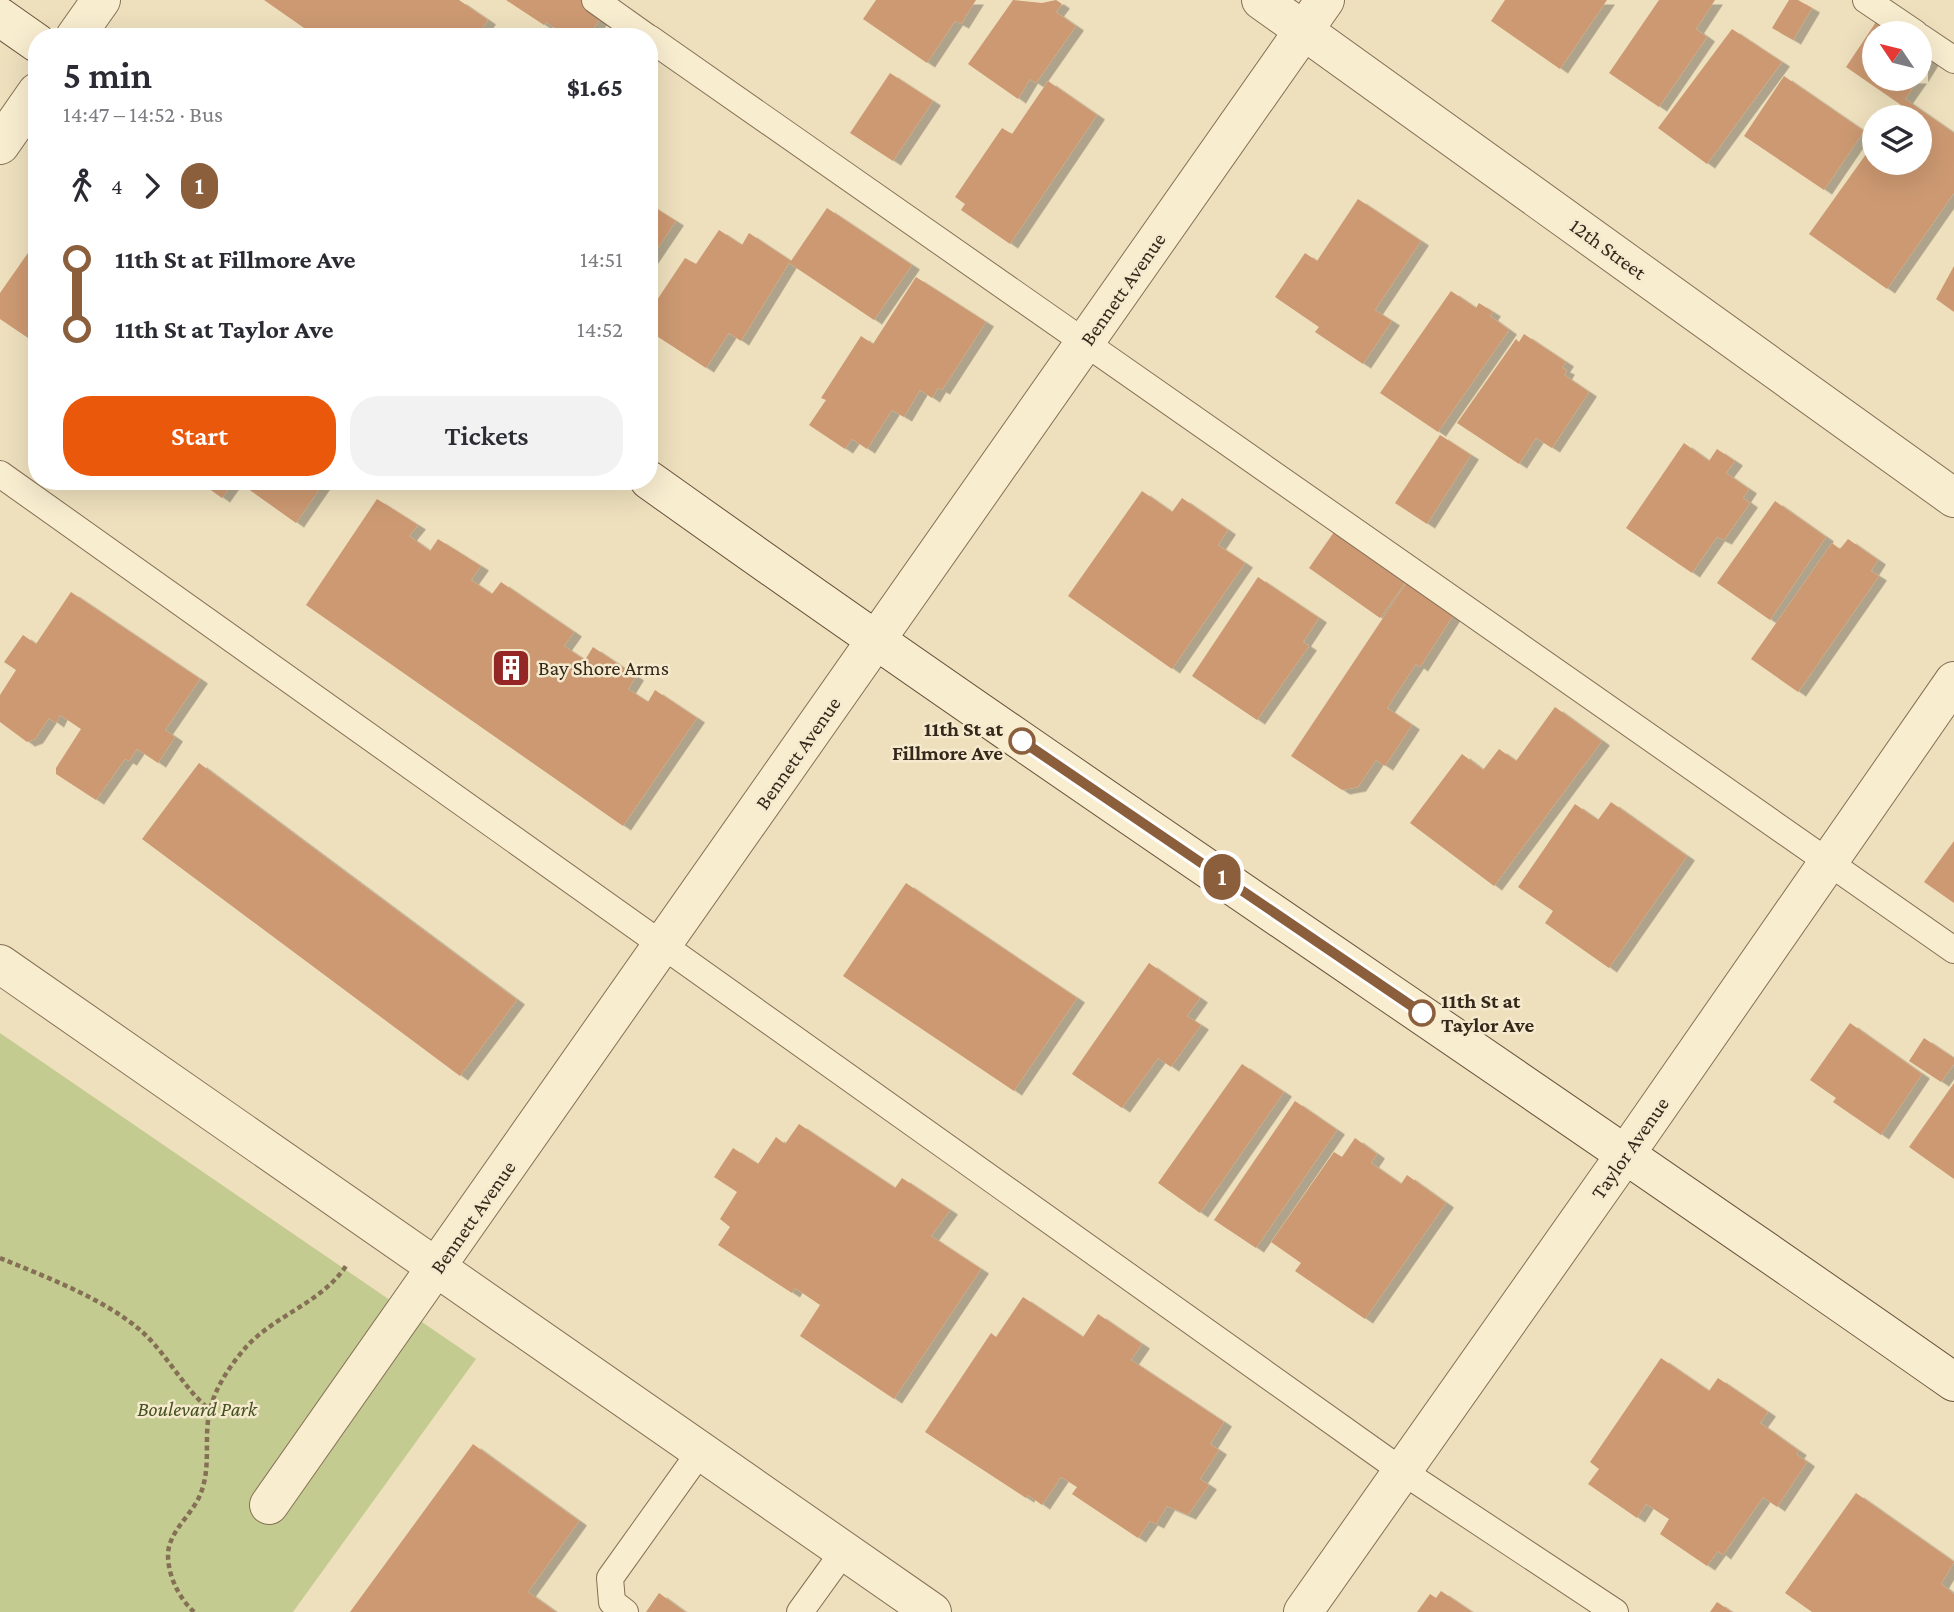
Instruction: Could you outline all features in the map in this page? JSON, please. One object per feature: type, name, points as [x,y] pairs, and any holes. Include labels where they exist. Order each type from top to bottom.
[{"type":"street","points":[[81,28],[101,0]]},
{"type":"street","name":"12th Street","points":[[1261,0],[1315,15],[1954,498]]},
{"type":"street","name":"Bennett Avenue","points":[[270,1505],[1315,15]]},
{"type":"street","points":[[0,17],[28,37]]},
{"type":"street","points":[[0,145],[28,105]]},
{"type":"street","points":[[658,486],[876,642],[1627,1153],[1954,1382]]},
{"type":"street","name":"Taylor Avenue","points":[[1303,1612],[1627,1153],[1954,681]]},
{"type":"street","points":[[0,964],[932,1612]]},
{"type":"lane","points":[[595,0],[635,28]]},
{"type":"lane","points":[[1866,0],[1897,21]]},
{"type":"lane","points":[[658,44],[1954,950]]},
{"type":"lane","points":[[1932,45],[1954,60]]},
{"type":"lane","points":[[0,474],[1402,1471],[1615,1612]]},
{"type":"lane","points":[[625,1612],[612,1602],[610,1578],[700,1452]]},
{"type":"lane","points":[[800,1612],[844,1551]]},
{"type":"path","points":[[194,1612],[177,1590],[167,1552],[172,1539],[200,1496],[206,1475],[210,1410],[227,1371],[265,1329],[335,1283],[374,1225]]},
{"type":"path","points":[[0,1258],[47,1277],[138,1328],[159,1349],[195,1398],[210,1410]]},
{"type":"green space","name":"Boulevard Park","points":[[0,1033],[476,1359],[293,1612],[0,1612]]},
{"type":"building","points":[[264,0],[459,0],[488,20],[482,28],[304,28]]},
{"type":"building","points":[[506,0],[588,0],[605,12],[593,28],[555,28],[546,22],[544,25]]},
{"type":"building","points":[[876,0],[976,0],[961,24],[955,21],[927,63],[863,19]]},
{"type":"building","points":[[1013,0],[1042,3],[1056,0],[1062,4],[1056,12],[1076,26],[1036,83],[1030,79],[1018,99],[968,64]]},
{"type":"building","points":[[1505,0],[1607,0],[1560,69],[1491,21]]},
{"type":"building","points":[[1659,0],[1715,0],[1696,29],[1707,37],[1659,107],[1609,73]]},
{"type":"building","points":[[1789,0],[1798,0],[1812,8],[1793,40],[1772,28]]},
{"type":"building","points":[[1732,29],[1782,62],[1707,164],[1658,128]]},
{"type":"building","points":[[1862,43],[1862,78],[1846,67]]},
{"type":"building","points":[[890,73],[933,101],[893,161],[850,133]]},
{"type":"building","points":[[1784,76],[1862,130],[1862,134],[1824,190],[1744,136]]},
{"type":"building","points":[[1048,81],[1097,115],[1010,244],[961,210],[965,204],[955,197],[1002,128],[1012,134]]},
{"type":"building","points":[[1881,91],[1911,91],[1905,99],[1914,105],[1901,105]]},
{"type":"building","points":[[1932,118],[1954,133],[1954,193],[1887,289],[1809,234],[1862,160],[1862,175],[1932,175]]},
{"type":"building","points":[[1358,199],[1421,241],[1375,310],[1392,321],[1363,364],[1315,332],[1319,327],[1275,297],[1305,253],[1317,261]]},
{"type":"building","points":[[827,208],[912,265],[874,320],[789,263],[741,341],[729,333],[706,368],[658,337],[658,298],[685,258],[696,264],[719,230],[742,245],[749,233],[791,261]]},
{"type":"building","points":[[658,210],[676,221],[658,248]]},
{"type":"building","points":[[28,253],[28,338],[0,319],[0,293]]},
{"type":"building","points":[[1954,266],[1954,312],[1936,299]]},
{"type":"building","points":[[916,277],[986,322],[942,390],[938,388],[932,398],[920,390],[904,417],[892,410],[867,449],[852,439],[845,449],[809,425],[826,400],[821,398],[861,336],[873,344]]},
{"type":"building","points":[[1451,291],[1476,308],[1479,303],[1493,312],[1490,316],[1509,330],[1438,432],[1380,393]]},
{"type":"building","points":[[1524,334],[1566,362],[1562,368],[1567,370],[1564,375],[1589,392],[1552,448],[1536,438],[1519,464],[1457,423],[1516,339],[1519,342]]},
{"type":"building","points":[[1440,435],[1471,455],[1427,524],[1395,503]]},
{"type":"building","points":[[1684,443],[1709,461],[1717,449],[1735,461],[1726,473],[1749,489],[1743,498],[1750,503],[1724,540],[1717,537],[1692,573],[1626,528]]},
{"type":"building","points":[[211,490],[228,490],[222,498]]},
{"type":"building","points":[[250,490],[319,490],[296,523]]},
{"type":"building","points":[[1142,491],[1172,512],[1182,498],[1228,530],[1218,545],[1245,563],[1172,669],[1068,596]]},
{"type":"building","name":"Bay Shore Arms","points":[[377,499],[418,525],[409,536],[430,551],[438,539],[481,566],[471,580],[492,594],[501,582],[574,632],[564,646],[585,660],[593,647],[636,676],[628,689],[648,702],[655,690],[697,718],[623,826],[306,605]]},
{"type":"building","points":[[1775,501],[1826,537],[1770,620],[1717,583]]},
{"type":"building","points":[[1334,532],[1405,583],[1380,618],[1309,568]]},
{"type":"building","points":[[1848,539],[1878,560],[1871,571],[1879,576],[1798,692],[1751,659],[1832,543],[1840,549]]},
{"type":"building","points":[[1258,577],[1319,618],[1303,642],[1309,646],[1257,720],[1192,676]]},
{"type":"building","points":[[1407,582],[1454,614],[1420,667],[1416,664],[1387,708],[1412,725],[1385,766],[1376,760],[1358,787],[1342,790],[1291,756]]},
{"type":"building","points":[[71,592],[200,679],[165,730],[175,737],[158,763],[137,749],[129,761],[125,759],[96,800],[56,774],[56,768],[81,729],[60,715],[56,723],[49,718],[35,739],[27,742],[0,722],[0,695],[16,670],[4,662],[23,635],[36,644]]},
{"type":"building","points":[[1555,707],[1602,741],[1494,886],[1410,823],[1462,754],[1483,770],[1499,749],[1516,761]]},
{"type":"building","points":[[199,763],[517,1000],[460,1076],[142,839]]},
{"type":"building","points":[[1611,802],[1687,856],[1609,968],[1545,923],[1553,911],[1518,887],[1575,804],[1598,820]]},
{"type":"building","points":[[1954,841],[1954,903],[1924,882]]},
{"type":"building","points":[[906,883],[1077,998],[1014,1091],[843,976]]},
{"type":"building","points":[[1149,963],[1200,998],[1187,1016],[1201,1025],[1171,1067],[1158,1058],[1122,1108],[1072,1074]]},
{"type":"building","points":[[1850,1023],[1922,1074],[1881,1135],[1833,1102],[1836,1098],[1810,1080]]},
{"type":"building","points":[[1924,1038],[1954,1058],[1954,1064],[1941,1082],[1909,1061]]},
{"type":"building","points":[[1242,1064],[1284,1092],[1200,1213],[1158,1183]]},
{"type":"building","points":[[1954,1083],[1954,1179],[1909,1147]]},
{"type":"building","points":[[1295,1101],[1337,1130],[1256,1248],[1214,1220]]},
{"type":"building","points":[[799,1124],[895,1188],[902,1178],[950,1210],[931,1236],[981,1269],[894,1399],[800,1336],[820,1305],[795,1288],[792,1293],[718,1245],[730,1227],[720,1219],[737,1192],[714,1177],[733,1148],[758,1164],[776,1137],[785,1144]]},
{"type":"building","points":[[1355,1138],[1377,1154],[1371,1163],[1401,1184],[1407,1175],[1446,1203],[1365,1319],[1295,1271],[1301,1263],[1271,1242],[1334,1152],[1342,1157]]},
{"type":"building","points":[[1023,1297],[1083,1337],[1098,1314],[1142,1344],[1131,1360],[1224,1422],[1210,1444],[1219,1450],[1200,1479],[1209,1485],[1188,1515],[1167,1506],[1156,1524],[1150,1521],[1138,1538],[1072,1494],[1077,1487],[1061,1477],[1042,1505],[1028,1495],[1026,1498],[925,1432],[991,1333],[996,1337]]},
{"type":"building","points":[[1661,1358],[1709,1391],[1718,1378],[1768,1412],[1760,1423],[1799,1451],[1796,1454],[1807,1462],[1777,1507],[1763,1497],[1723,1555],[1718,1551],[1707,1566],[1660,1534],[1669,1519],[1646,1504],[1637,1518],[1588,1484],[1599,1469],[1590,1462]]},
{"type":"building","points":[[473,1444],[579,1521],[528,1592],[556,1612],[350,1612]]},
{"type":"building","points":[[1856,1493],[1954,1562],[1941,1584],[1954,1594],[1954,1612],[1812,1612],[1785,1593]]},
{"type":"building","points":[[1441,1591],[1472,1612],[1417,1612],[1430,1594],[1436,1598]]},
{"type":"building","points":[[659,1593],[685,1612],[646,1612]]},
{"type":"building","points":[[1717,1602],[1732,1612],[1710,1612]]},
{"type":"bus line","name":"1","points":[[1022,741],[1422,1013]]},
{"type":"place","name":"Bay Shore Arms","points":[[511,668]]},
{"type":"place","name":"11th St at Fillmore Ave","points":[[1022,741]]},
{"type":"place","name":"11th St at Taylor Ave","points":[[1422,1013]]}]
